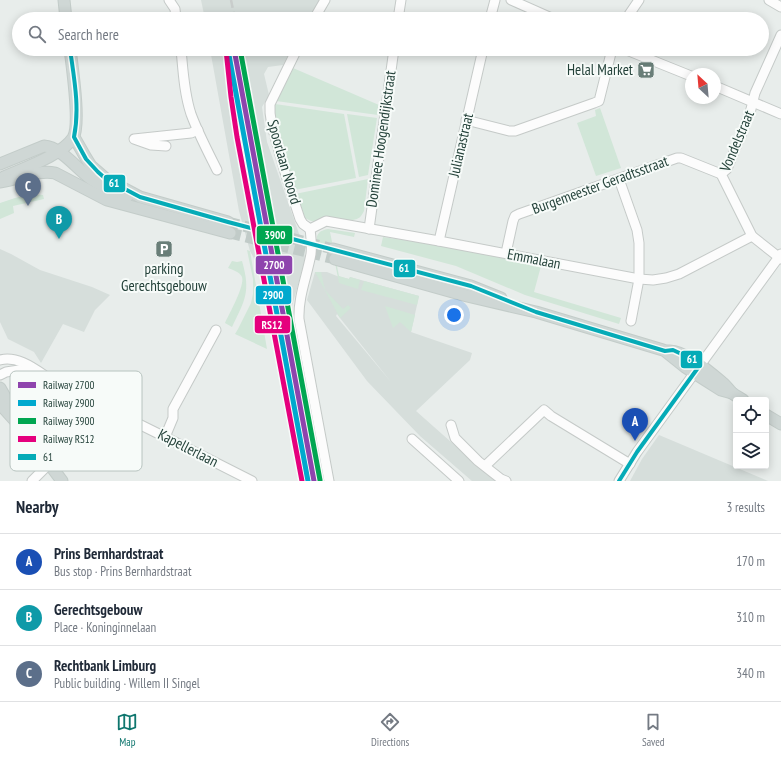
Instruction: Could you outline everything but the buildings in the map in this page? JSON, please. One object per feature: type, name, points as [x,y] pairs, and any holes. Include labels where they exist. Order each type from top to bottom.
[{"type":"main road","points":[[64,0],[65,12]]},
{"type":"main road","points":[[0,179],[59,151],[74,137],[77,110],[71,56]]},
{"type":"main road","points":[[0,182],[10,181],[40,173],[56,173],[107,200],[229,227],[140,197],[106,179],[88,162],[74,137]]},
{"type":"main road","points":[[0,164],[44,146],[52,147],[59,151],[84,174],[100,185],[127,197],[140,197]]},
{"type":"main road","points":[[334,254],[471,286],[536,312],[665,351],[673,350],[690,358],[697,369],[721,390],[732,393],[738,397]]},
{"type":"main road","points":[[0,388],[10,405]]},
{"type":"main road","points":[[0,404],[10,415]]},
{"type":"main road","points":[[769,417],[781,424]]},
{"type":"main road","points":[[54,471],[62,481]]},
{"type":"street","points":[[170,0],[175,12]]},
{"type":"street","points":[[318,12],[325,0]]},
{"type":"street","points":[[399,12],[401,0]]},
{"type":"street","points":[[492,12],[495,0]]},
{"type":"street","points":[[511,0],[538,12]]},
{"type":"street","points":[[631,12],[639,0]]},
{"type":"street","points":[[769,0],[781,7]]},
{"type":"street","name":"Vondelstraat","points":[[780,257],[752,236],[721,174],[727,169],[750,113],[755,93],[781,35]]},
{"type":"street","points":[[182,56],[187,100],[191,113],[217,170]]},
{"type":"street","name":"Spoorlaan Noord","points":[[294,56],[270,104],[270,111],[272,126],[282,165],[300,219],[303,224],[310,229]]},
{"type":"street","name":"Dominee Hoogendijkstraat","points":[[369,229],[393,56]]},
{"type":"street","name":"Julianastraat","points":[[439,241],[481,56]]},
{"type":"street","points":[[466,120],[509,131],[515,131],[599,101],[610,56]]},
{"type":"street","points":[[641,56],[685,74]]},
{"type":"street","points":[[721,89],[781,114]]},
{"type":"street","points":[[166,146],[151,145],[134,139],[191,133],[198,130]]},
{"type":"street","name":"Burgemeester Geradtsstraat","points":[[506,253],[513,221],[515,216],[519,214],[677,158],[681,158],[721,174]]},
{"type":"street","points":[[619,179],[637,230],[640,258],[639,279],[631,321]]},
{"type":"street","name":"Emmalaan","points":[[310,229],[326,221],[506,253],[639,279],[653,280],[679,274],[752,236]]},
{"type":"street","points":[[310,229],[311,254],[298,310],[329,481]]},
{"type":"street","points":[[619,481],[697,369],[780,257]]},
{"type":"street","points":[[165,437],[173,418],[174,409],[216,330]]},
{"type":"street","name":"Kapellerlaan","points":[[0,360],[19,360],[39,371]]},
{"type":"street","name":"Kapellerlaan","points":[[0,376],[10,371]]},
{"type":"street","points":[[485,466],[544,410],[551,416],[630,464]]},
{"type":"street","points":[[451,425],[455,438],[478,461],[501,479],[506,481]]},
{"type":"street","name":"Kapellerlaan","points":[[142,426],[252,481]]},
{"type":"street","points":[[412,439],[458,481]]},
{"type":"street","points":[[32,481],[42,471]]},
{"type":"shaded area","points":[[201,0],[320,0],[312,12],[204,12]]},
{"type":"shaded area","points":[[211,56],[288,56],[283,65],[268,67],[264,74],[269,95],[262,107],[267,142],[304,248],[305,260],[292,306],[290,321],[321,481],[299,481],[263,275],[250,251],[239,211]]},
{"type":"shaded area","points":[[0,249],[40,270],[92,287],[110,295],[95,310],[84,332],[63,324],[41,363],[34,352],[8,339],[0,322]]},
{"type":"shaded area","points":[[315,272],[327,272],[349,279],[350,277],[419,296],[411,332],[472,353],[470,360],[416,411],[495,481],[472,481],[420,436],[367,381],[307,300]],"holes":[[[337,314],[391,382],[336,316]]]},
{"type":"shaded area","points":[[659,435],[733,466],[733,469],[740,469],[768,481],[630,481],[642,459]]},
{"type":"green space","points":[[293,68],[379,105],[378,115],[276,101]]},
{"type":"green space","points":[[275,104],[344,114],[356,178],[294,190],[272,110]]},
{"type":"green space","points":[[600,108],[621,168],[596,176],[577,123],[596,116],[595,110]]},
{"type":"green space","points":[[347,114],[377,118],[368,175],[359,177]]},
{"type":"green space","points":[[368,179],[364,211],[360,217],[352,222],[311,221],[305,218],[295,194]]},
{"type":"green space","points":[[31,194],[43,195],[44,199],[13,206],[14,213],[0,219],[0,203]]},
{"type":"green space","points":[[328,229],[355,233],[354,237],[330,232],[339,276],[360,280],[358,289],[339,283],[335,263],[330,255],[318,247],[317,237],[319,233]]},
{"type":"green space","points":[[383,237],[449,247],[541,266],[534,292],[621,318],[619,324],[525,295],[456,266],[381,246]]},
{"type":"green space","points":[[247,250],[250,251],[267,349],[235,334],[251,303],[253,294],[253,279]]},
{"type":"green space","points":[[232,261],[242,261],[245,272],[246,288],[243,302],[232,327],[225,323],[239,293],[242,277],[236,271],[228,268]]},
{"type":"green space","points":[[315,272],[321,272],[325,290],[343,309],[348,305],[351,308],[340,318]]},
{"type":"green space","points":[[364,281],[419,296],[417,305],[361,290]]},
{"type":"green space","points":[[385,306],[415,315],[411,332],[400,322],[393,328]]},
{"type":"tunnel","points":[[228,222],[333,249]]},
{"type":"tunnel","points":[[230,233],[335,259]]},
{"type":"railway","points":[[231,0],[234,12]]},
{"type":"railway","points":[[241,56],[278,259],[296,387]]},
{"type":"rail line","name":"RS12","points":[[227,56],[237,137],[302,481]]},
{"type":"rail line","name":"2900","points":[[229,56],[308,481]]},
{"type":"rail line","name":"2700","points":[[235,56],[314,481]]},
{"type":"rail line","name":"3900","points":[[241,56],[320,480]]},
{"type":"transit line","name":"61","points":[[71,56],[75,82],[76,104],[76,126],[74,137],[86,159],[98,172],[106,179],[140,197],[228,222],[471,286],[536,312],[665,351],[673,350],[690,358],[700,365],[637,452],[619,481]]},
{"type":"place","name":"Helal Market","points":[[646,70]]},
{"type":"place","name":"Rechtbank Limburg","points":[[28,206]]},
{"type":"place","name":"Gerechtsgebouw","points":[[59,239]]},
{"type":"place","name":"parking Gerechtsgebouw","points":[[164,249]]},
{"type":"place","name":"Prins Bernhardstraat","points":[[635,441]]}]
